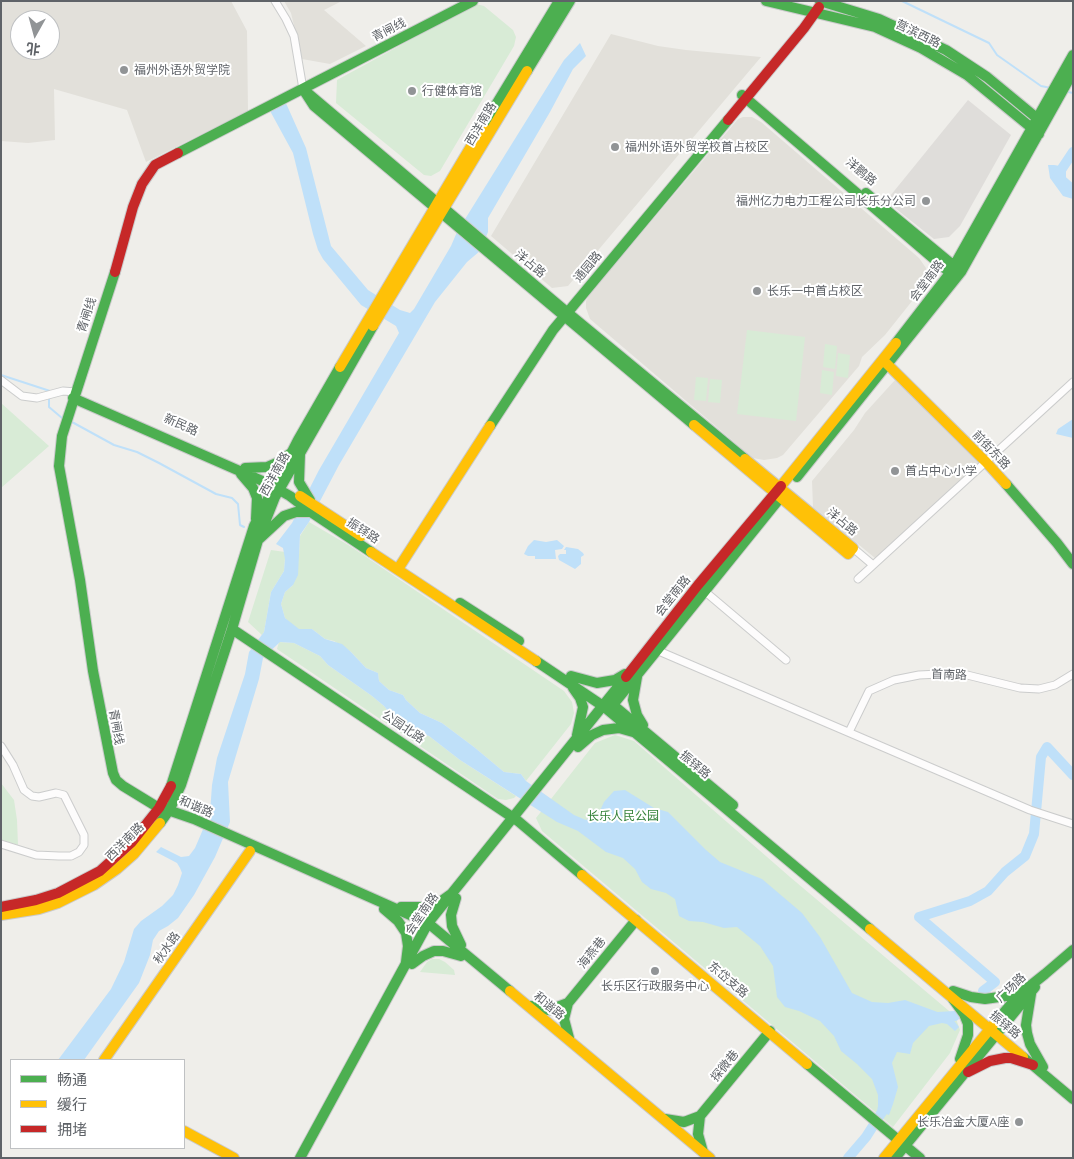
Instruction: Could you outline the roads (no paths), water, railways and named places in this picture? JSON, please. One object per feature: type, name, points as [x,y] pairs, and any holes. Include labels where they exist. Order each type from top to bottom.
[{"type":"main road","name":"青闸线","points":[[164,811],[116,780],[108,752],[93,671],[80,580],[59,466],[62,436],[115,271],[133,207],[145,176],[155,165],[473,1]]},
{"type":"main road","name":"西洋南路","points":[[1,907],[36,900],[58,893],[100,871],[164,811],[254,526],[559,1]]},
{"type":"main road","name":"西洋南路","points":[[439,207],[570,1]]},
{"type":"main road","name":"营滨西路","points":[[766,1],[818,4],[921,48],[943,60],[1038,126]]},
{"type":"main road","name":"通园路","points":[[397,565],[553,330],[563,312],[745,95],[818,4]]},
{"type":"main road","name":"会堂南路","points":[[300,1158],[429,927],[955,273],[1054,98],[1073,55]]},
{"type":"main road","name":"会堂南路","points":[[1062,83],[1073,72]]},
{"type":"main road","name":"洋占路","points":[[303,89],[563,312],[780,492],[853,548]]},
{"type":"main road","name":"洋鹏路","points":[[745,95],[955,273]]},
{"type":"main road","name":"前街东路","points":[[885,362],[986,462],[1073,564]]},
{"type":"main road","name":"新民路","points":[[74,395],[278,486]]},
{"type":"main road","points":[[254,526],[258,505],[257,498],[242,469],[267,467],[296,453],[300,486],[314,509],[284,516],[258,540]]},
{"type":"main road","name":"西洋南路","points":[[1,915],[39,909],[58,903],[88,889],[117,869],[134,854],[155,830],[164,811],[181,785],[232,630],[258,540],[278,486]]},
{"type":"main road","name":"振铎路","points":[[278,486],[290,496],[314,509],[608,705],[1038,1066],[1073,1099]]},
{"type":"main road","name":"公园北路","points":[[232,630],[273,655],[516,819]]},
{"type":"main road","points":[[570,679],[603,683],[615,680],[636,669]]},
{"type":"main road","points":[[636,669],[633,705],[647,737]]},
{"type":"main road","points":[[570,679],[583,707],[575,745]]},
{"type":"main road","points":[[575,745],[607,728],[627,729],[647,737]]},
{"type":"main road","name":"和谐路","points":[[164,811],[225,836],[429,927],[528,1005],[663,1118],[701,1156]]},
{"type":"main road","name":"东岱支路","points":[[516,819],[920,1158]]},
{"type":"main road","name":"和谐路","points":[[225,836],[250,851],[384,906]]},
{"type":"main road","name":"秋水路","points":[[105,1059],[250,851]]},
{"type":"main road","points":[[384,906],[419,908],[436,904],[454,896]]},
{"type":"main road","points":[[384,906],[406,933],[409,963],[434,951],[463,954],[452,926],[451,915],[454,896]]},
{"type":"main road","name":"海燕巷","points":[[568,1003],[636,920]]},
{"type":"main road","points":[[1044,974],[1073,950]]},
{"type":"main road","name":"和谐路","points":[[463,954],[701,1156]]},
{"type":"main road","name":"会堂南路","points":[[307,1158],[409,963]]},
{"type":"main road","name":"广场路","points":[[994,1029],[1031,992],[1044,974]]},
{"type":"main road","name":"广场路","points":[[884,1158],[902,1143],[1020,994],[1044,974]]},
{"type":"main road","points":[[1031,992],[1026,1025],[1027,1034],[1038,1066]]},
{"type":"main road","points":[[953,995],[985,999],[1020,994]]},
{"type":"main road","points":[[953,995],[964,1014],[968,1030],[960,1072],[1000,1058],[1011,1058],[1038,1066]]},
{"type":"main road","points":[[528,1005],[549,1010],[568,1003]]},
{"type":"main road","points":[[568,1003],[564,1020],[571,1041]]},
{"type":"main road","name":"探微巷","points":[[700,1116],[770,1031]]},
{"type":"main road","name":"振铎路","points":[[1038,1066],[1073,1090]]},
{"type":"main road","points":[[663,1118],[684,1122],[700,1116],[698,1134],[701,1156]]},
{"type":"main road","points":[[185,1132],[234,1158]]},
{"type":"main road","name":"广场路","points":[[895,1158],[902,1143]]},
{"type":"street","points":[[274,1],[294,36],[303,89]]},
{"type":"street","points":[[1,380],[22,396],[37,398],[63,391],[74,395]]},
{"type":"street","points":[[858,579],[1073,382]]},
{"type":"street","points":[[853,548],[874,565]]},
{"type":"street","points":[[701,588],[786,660]]},
{"type":"street","points":[[652,648],[1030,810],[1073,824]]},
{"type":"street","name":"首南路","points":[[849,732],[857,712],[869,691],[894,680],[919,675],[959,673],[1020,688],[1039,689],[1055,684],[1073,674]]},
{"type":"street","points":[[1,746],[14,765],[24,790],[32,796],[39,797],[56,793],[64,796],[84,835],[84,845],[71,856],[59,856],[36,855],[1,844]]},
{"type":"water","points":[[580,43],[586,56],[573,69],[488,218],[488,232],[480,251],[467,262],[435,302],[300,535],[298,575],[293,585],[285,592],[281,604],[285,618],[299,629],[312,629],[325,639],[342,644],[366,668],[378,673],[379,681],[389,690],[403,695],[420,713],[442,723],[504,772],[521,774],[526,781],[574,815],[586,820],[598,815],[604,802],[614,791],[625,790],[654,808],[668,812],[720,862],[762,879],[802,913],[820,937],[852,993],[872,1002],[888,1003],[905,1000],[951,1017],[959,1027],[955,1031],[947,1024],[942,1023],[929,1026],[913,1043],[910,1054],[897,1052],[892,1063],[898,1087],[893,1104],[889,1115],[878,1111],[878,1095],[872,1079],[841,1051],[834,1036],[820,1021],[785,1007],[777,997],[773,966],[760,946],[737,927],[724,928],[703,922],[689,921],[679,916],[675,899],[666,893],[651,889],[642,882],[635,869],[623,858],[606,852],[578,831],[557,822],[460,760],[429,736],[412,730],[396,721],[384,706],[328,665],[320,656],[294,643],[280,642],[263,658],[259,679],[228,782],[230,822],[215,857],[194,895],[178,918],[159,931],[153,940],[150,955],[139,983],[85,1059],[59,1059],[111,989],[124,962],[134,929],[173,895],[178,885],[182,873],[177,863],[156,852],[161,847],[181,857],[189,856],[195,848],[210,813],[212,785],[217,758],[245,674],[249,652],[264,632],[271,592],[284,571],[285,559],[283,548],[276,544],[292,523],[319,470],[399,333],[396,326],[361,305],[323,259],[313,234],[293,153],[269,109],[285,101],[306,148],[331,246],[368,290],[400,310],[410,313],[451,246],[457,232],[564,60]]},
{"type":"water","points":[[1048,165],[1066,167],[1066,178],[1073,185],[1073,199],[1063,196],[1050,178]]},
{"type":"water","points":[[1073,419],[1073,438],[1056,434],[1058,429]]},
{"type":"water","points":[[534,540],[546,542],[557,540],[564,546],[562,549],[555,550],[556,559],[535,559],[535,556],[524,554]]},
{"type":"water","points":[[566,547],[578,549],[584,555],[581,557],[581,564],[575,569],[559,560],[558,556],[560,554],[566,554],[566,550],[564,550]]},
{"type":"waterway","points":[[902,1],[989,43],[997,55],[1041,86],[1051,88]]},
{"type":"waterway","points":[[1068,92],[1073,93]]},
{"type":"waterway","points":[[1073,152],[1057,176],[1073,190]]},
{"type":"waterway","points":[[1,375],[50,391]]},
{"type":"waterway","points":[[49,399],[49,407],[62,418]]},
{"type":"waterway","points":[[72,422],[114,445],[137,452],[216,494],[232,498],[238,504],[240,525],[244,527]]},
{"type":"waterway","points":[[983,991],[995,982],[919,917],[970,901],[988,891],[1005,872],[1025,856],[1034,834],[1041,757],[1047,747],[1073,775]]},
{"type":"waterway","points":[[938,1017],[955,1016]]},
{"type":"waterway","points":[[848,1158],[866,1137],[882,1112],[884,1101]]},
{"type":"place","name":"福州外语外贸学院","points":[[124,70]]},
{"type":"place","name":"行健体育馆","points":[[412,91]]},
{"type":"place","name":"福州外语外贸学校首占校区","points":[[615,147]]},
{"type":"place","name":"福州亿力电力工程公司长乐分公司","points":[[926,201]]},
{"type":"place","name":"长乐一中首占校区","points":[[757,291]]},
{"type":"place","name":"首占中心小学","points":[[895,471]]},
{"type":"place","name":"长乐区行政服务中心","points":[[655,971]]},
{"type":"place","name":"长乐冶金大厦A座","points":[[1019,1122]]},
{"type":"park label","name":"长乐人民公园","points":[[623,816]]}]
